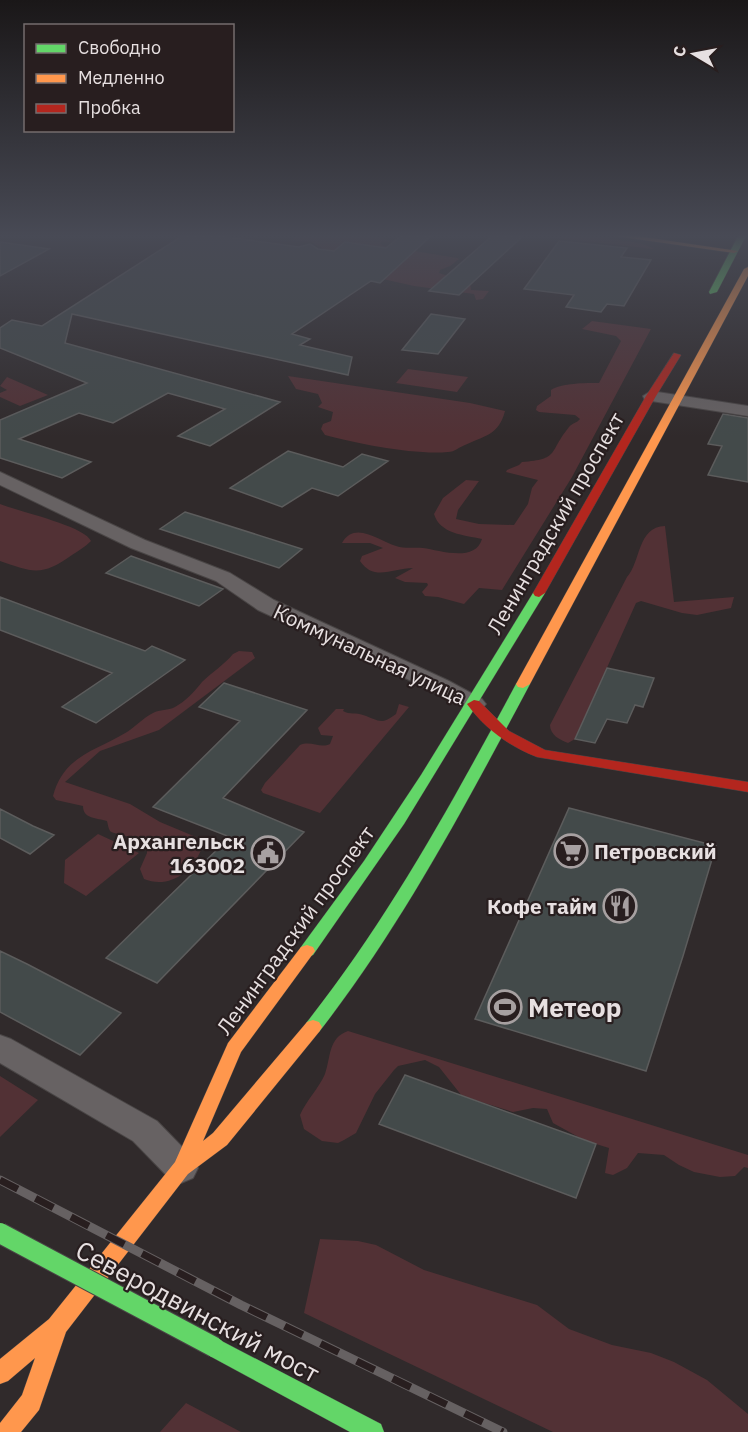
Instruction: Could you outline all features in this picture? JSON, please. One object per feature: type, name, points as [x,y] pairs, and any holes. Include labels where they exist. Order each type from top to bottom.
[{"type":"main road","points":[[704,309],[707,303]]},
{"type":"main road","points":[[0,1373],[57,1326],[181,1168],[220,1139],[335,1001],[423,868],[729,303]]},
{"type":"main road","name":"Ленинградский проспект","points":[[181,1168],[234,1048],[355,888],[474,704],[651,396],[687,339]]},
{"type":"main road","points":[[619,453],[645,458]]},
{"type":"main road","name":"Коммунальная улица","points":[[474,704],[498,732],[518,747],[542,754],[748,787]]},
{"type":"main road","name":"Северодвинский мост","points":[[0,1233],[373,1432]]},
{"type":"main road","points":[[7,1432],[31,1402],[57,1326]]},
{"type":"street","points":[[651,396],[748,411]]},
{"type":"street","name":"Коммунальная улица","points":[[0,478],[138,544],[223,577],[266,605],[441,686],[474,704]]},
{"type":"street","points":[[0,1048],[145,1131],[181,1168]]},
{"type":"shaded area","points":[[592,321],[651,329],[572,477],[502,590],[479,588],[464,604],[425,596],[422,592],[428,585],[427,583],[405,582],[395,578],[413,568],[378,572],[365,567],[360,561],[362,556],[383,548],[370,543],[342,543],[347,536],[354,533],[368,534],[399,547],[456,553],[472,551],[478,546],[482,539],[447,530],[437,521],[434,514],[443,498],[466,480],[479,481],[458,510],[456,519],[479,524],[514,525],[528,504],[532,488],[538,480],[506,472],[507,470],[522,462],[548,456],[569,427],[580,419],[575,415],[539,412],[536,410],[537,406],[551,396],[551,390],[555,388],[574,384],[599,383],[621,341],[616,336],[582,329]]},
{"type":"shaded area","points":[[408,369],[468,377],[457,392],[396,383]]},
{"type":"shaded area","points":[[288,376],[470,403],[505,411],[499,425],[490,434],[453,451],[420,452],[386,448],[325,435],[321,429],[323,424],[331,421],[333,412],[318,407],[322,403],[318,394],[296,389]]},
{"type":"shaded area","points":[[7,377],[48,395],[20,406],[0,397],[0,393],[7,390],[0,386]]},
{"type":"shaded area","points":[[0,504],[77,530],[91,541],[62,562],[44,569],[29,570],[0,561]]},
{"type":"shaded area","points":[[665,526],[674,602],[734,597],[731,608],[697,615],[641,601],[636,603],[575,739],[568,743],[554,734],[550,725],[632,571],[644,539],[649,532]]},
{"type":"shaded area","points":[[239,651],[252,652],[255,658],[159,730],[100,751],[65,782],[130,804],[160,822],[196,837],[201,850],[192,866],[185,872],[162,882],[144,879],[140,869],[147,853],[147,844],[138,839],[112,832],[109,830],[107,821],[88,816],[83,806],[56,800],[53,796],[58,782],[65,771],[83,756],[127,732],[153,713],[172,708],[183,702],[206,678]]},
{"type":"shaded area","points":[[399,704],[409,707],[320,813],[263,793],[261,790],[300,745],[330,744],[333,736],[321,735],[318,728],[336,709],[344,709],[343,711],[346,712],[383,721],[396,714]]},
{"type":"shaded area","points":[[98,834],[139,853],[86,896],[64,883],[65,860]]},
{"type":"shaded area","points":[[348,1031],[748,1155],[748,1168],[744,1167],[735,1176],[720,1177],[694,1172],[664,1155],[638,1153],[627,1168],[613,1175],[605,1173],[609,1148],[593,1145],[553,1123],[547,1109],[533,1108],[513,1112],[462,1096],[439,1067],[425,1060],[398,1066],[394,1070],[375,1094],[356,1133],[338,1143],[322,1141],[304,1129],[300,1115],[325,1074],[334,1043],[337,1038]]},
{"type":"shaded area","points":[[0,1076],[38,1100],[0,1137]]},
{"type":"shaded area","points":[[320,1239],[358,1241],[376,1245],[424,1270],[537,1305],[569,1329],[612,1345],[651,1353],[674,1362],[707,1380],[748,1414],[748,1432],[553,1432],[304,1313]]},
{"type":"shaded area","points":[[186,1403],[241,1432],[160,1432]]},
{"type":"building","points":[[78,303],[338,303],[292,334],[310,339],[300,345],[352,357],[348,375],[72,314],[65,343],[280,402],[210,446],[178,436],[225,409],[168,393],[113,423],[79,413],[19,439],[91,462],[62,478],[0,458],[0,420],[87,383],[0,348],[0,328],[12,320],[42,326]]},
{"type":"building","points":[[569,303],[626,303],[624,306],[607,304],[601,312],[566,307]]},
{"type":"building","points":[[431,314],[465,319],[438,354],[402,350]]},
{"type":"building","points":[[723,414],[748,418],[748,482],[708,475],[722,446],[708,444]]},
{"type":"building","points":[[288,451],[343,467],[362,454],[388,461],[338,496],[312,488],[282,507],[230,488]]},
{"type":"building","points":[[185,512],[302,549],[279,568],[160,529]]},
{"type":"building","points":[[131,556],[223,589],[199,606],[106,573]]},
{"type":"building","points":[[0,597],[145,651],[152,646],[185,660],[96,723],[62,707],[112,673],[0,630]]},
{"type":"building","points":[[607,668],[654,678],[643,707],[635,705],[627,723],[607,719],[595,743],[575,739]]},
{"type":"building","points":[[224,683],[307,710],[223,798],[304,832],[157,983],[106,958],[230,837],[153,807],[240,721],[199,707]]},
{"type":"building","points":[[569,808],[716,846],[646,1071],[475,1019]]},
{"type":"building","points":[[0,809],[54,835],[30,854],[0,838]]},
{"type":"building","points":[[0,951],[121,1013],[80,1055],[0,1012]]},
{"type":"building","points":[[405,1075],[596,1144],[576,1198],[379,1124]]},
{"type":"railway","points":[[0,1180],[241,1305],[503,1432]]},
{"type":"traffic: fast","points":[[307,951],[399,820],[539,593]]},
{"type":"traffic: fast","points":[[313,1027],[344,988],[400,904],[451,817],[523,684]]},
{"type":"traffic: fast","points":[[0,1233],[214,1347]]},
{"type":"traffic: fast","points":[[214,1347],[373,1432]]},
{"type":"traffic: slow","points":[[523,684],[730,303]]},
{"type":"traffic: slow","points":[[182,1167],[234,1048],[307,951]]},
{"type":"traffic: slow","points":[[0,1373],[57,1326],[181,1168],[220,1139],[313,1027]]},
{"type":"traffic: slow","points":[[7,1432],[31,1402],[57,1326]]},
{"type":"traffic: jam","points":[[539,593],[651,396],[677,355]]},
{"type":"traffic: jam","points":[[474,704],[504,734],[542,754],[748,787]]},
{"type":"place","name":"Петровский","points":[[571,851]]},
{"type":"place","name":"Архангельск 163002","points":[[268,853]]},
{"type":"place","name":"Кофе тайм","points":[[620,906]]},
{"type":"place","name":"Метеор","points":[[505,1007]]}]
